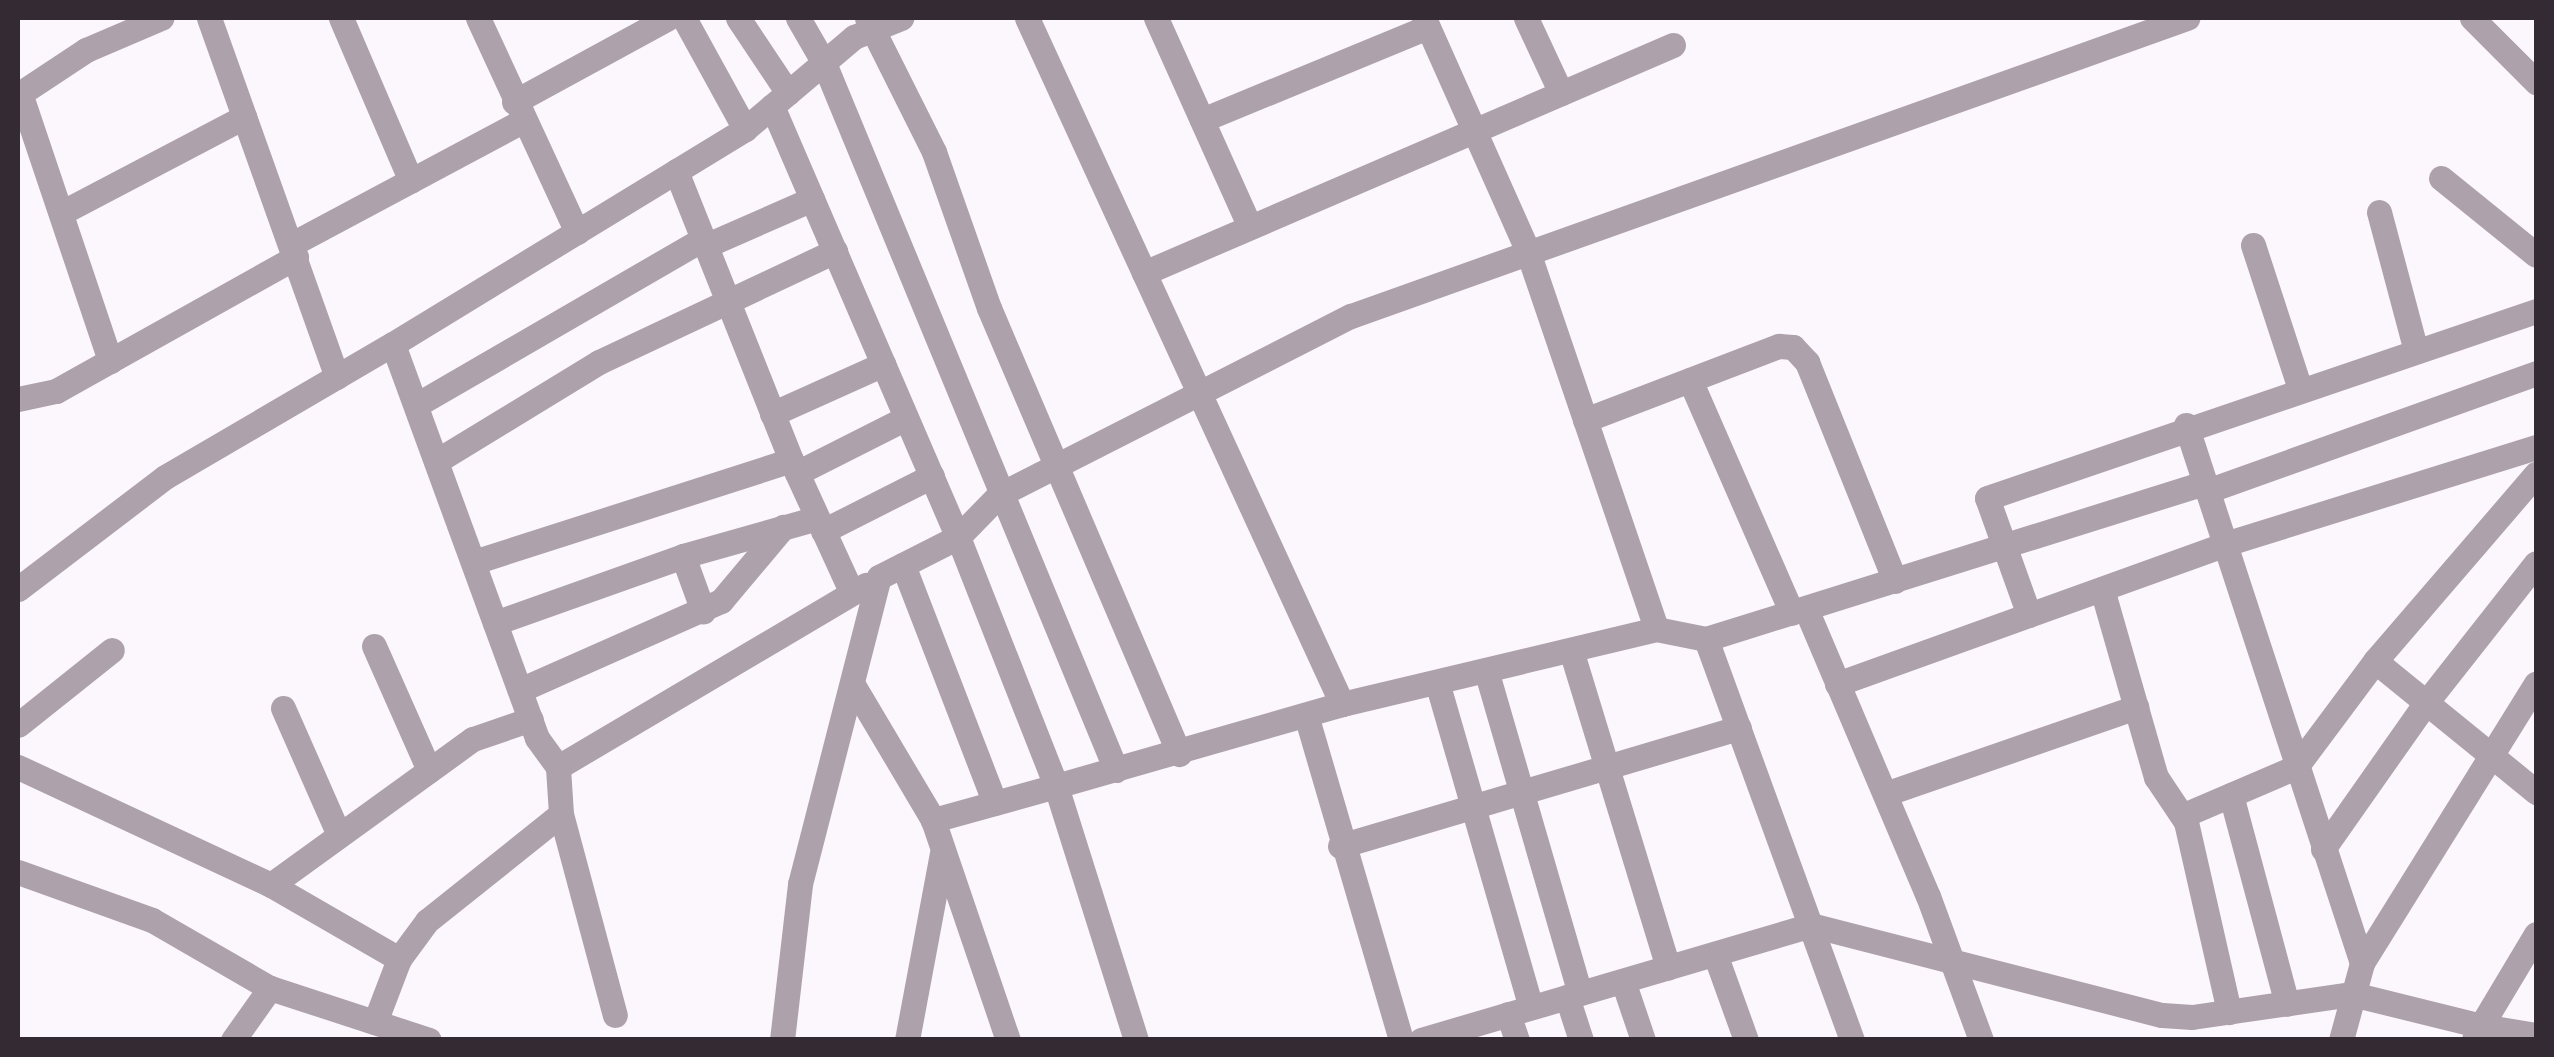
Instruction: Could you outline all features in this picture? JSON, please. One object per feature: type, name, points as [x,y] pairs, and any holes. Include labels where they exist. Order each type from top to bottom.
[{"type":"street","points":[[110,361],[19,94],[86,50],[160,18]]},
{"type":"street","points":[[209,18],[337,377]]},
{"type":"street","points":[[341,18],[411,181]]},
{"type":"street","points":[[478,18],[518,112],[577,232]]},
{"type":"street","points":[[18,398],[46,396],[110,361],[411,181],[668,18]]},
{"type":"street","points":[[684,18],[745,129]]},
{"type":"street","points":[[738,18],[780,100],[812,199],[958,537],[1056,786],[1136,1040]]},
{"type":"street","points":[[798,18],[824,63],[999,495],[1116,770]]},
{"type":"street","points":[[18,589],[165,477],[394,344],[745,129],[871,23],[901,18]]},
{"type":"street","points":[[1027,18],[1342,704]]},
{"type":"street","points":[[1156,18],[1250,228]]},
{"type":"street","points":[[1526,18],[1561,94]]},
{"type":"street","points":[[558,767],[879,577],[958,537],[999,495],[1198,389],[1351,316],[1526,249],[2187,18]]},
{"type":"street","points":[[2472,18],[2536,82]]},
{"type":"street","points":[[1202,120],[1426,22],[1526,249],[1656,630]]},
{"type":"street","points":[[871,23],[934,152],[1055,465],[1179,754]]},
{"type":"street","points":[[1144,273],[1673,45]]},
{"type":"street","points":[[60,213],[244,117]]},
{"type":"street","points":[[676,172],[794,467],[852,593]]},
{"type":"street","points":[[2441,178],[2536,255]]},
{"type":"street","points":[[418,404],[704,242],[812,199]]},
{"type":"street","points":[[2379,212],[2416,351]]},
{"type":"street","points":[[2253,245],[2300,389]]},
{"type":"street","points":[[440,458],[599,362],[834,251]]},
{"type":"street","points":[[2029,614],[2007,545],[1986,498],[2186,425],[2536,311]]},
{"type":"street","points":[[394,344],[440,458],[530,720],[558,767],[561,814],[615,1015]]},
{"type":"street","points":[[1585,420],[1779,346],[1801,352],[1895,581]]},
{"type":"street","points":[[772,414],[884,364]]},
{"type":"street","points":[[933,820],[1179,754],[1342,704],[1656,630],[1706,639],[2205,487],[2536,373]]},
{"type":"street","points":[[1690,380],[1837,684],[1953,962],[1981,1040]]},
{"type":"street","points":[[474,562],[794,467],[906,418]]},
{"type":"street","points":[[2186,425],[2362,963]]},
{"type":"street","points":[[1837,684],[2226,544],[2536,447]]},
{"type":"street","points":[[2184,815],[2296,768],[2375,661],[2536,474]]},
{"type":"street","points":[[495,623],[683,556],[783,527],[820,524],[932,476]]},
{"type":"street","points":[[520,690],[703,611],[730,595],[783,527]]},
{"type":"street","points":[[683,556],[703,611]]},
{"type":"street","points":[[2323,849],[2425,704],[2536,563]]},
{"type":"street","points":[[904,564],[995,803]]},
{"type":"street","points":[[782,1040],[800,884],[879,577]]},
{"type":"street","points":[[2102,588],[2160,788],[2184,815],[2229,1012]]},
{"type":"street","points":[[1706,639],[1852,1040]]},
{"type":"street","points":[[374,646],[429,770]]},
{"type":"street","points":[[18,725],[112,650]]},
{"type":"street","points":[[1572,650],[1668,967]]},
{"type":"street","points":[[2375,661],[2490,759],[2536,792]]},
{"type":"street","points":[[1486,670],[1573,995],[1581,1040]]},
{"type":"street","points":[[1437,682],[1478,807],[1520,1011],[1517,1040]]},
{"type":"street","points":[[2341,1040],[2362,963],[2536,684]]},
{"type":"street","points":[[853,685],[933,820],[1008,1040]]},
{"type":"street","points":[[1885,794],[2136,707]]},
{"type":"street","points":[[284,708],[339,835]]},
{"type":"street","points":[[1306,715],[1340,846],[1401,1040]]},
{"type":"street","points":[[271,885],[472,739],[530,720]]},
{"type":"street","points":[[1340,846],[1739,728]]},
{"type":"street","points":[[18,767],[271,885],[399,959]]},
{"type":"street","points":[[2231,795],[2287,1004]]},
{"type":"street","points":[[375,1022],[399,959],[427,922],[561,814]]},
{"type":"street","points":[[907,1040],[943,848]]},
{"type":"street","points":[[18,872],[152,920],[270,988],[429,1040]]},
{"type":"street","points":[[1421,1040],[1812,925],[2162,1015],[2229,1012],[2352,994],[2477,1033],[2536,1035]]},
{"type":"street","points":[[2477,1033],[2536,934]]},
{"type":"street","points":[[1715,954],[1746,1040]]},
{"type":"street","points":[[1624,980],[1643,1040]]},
{"type":"street","points":[[232,1040],[270,988]]}]
